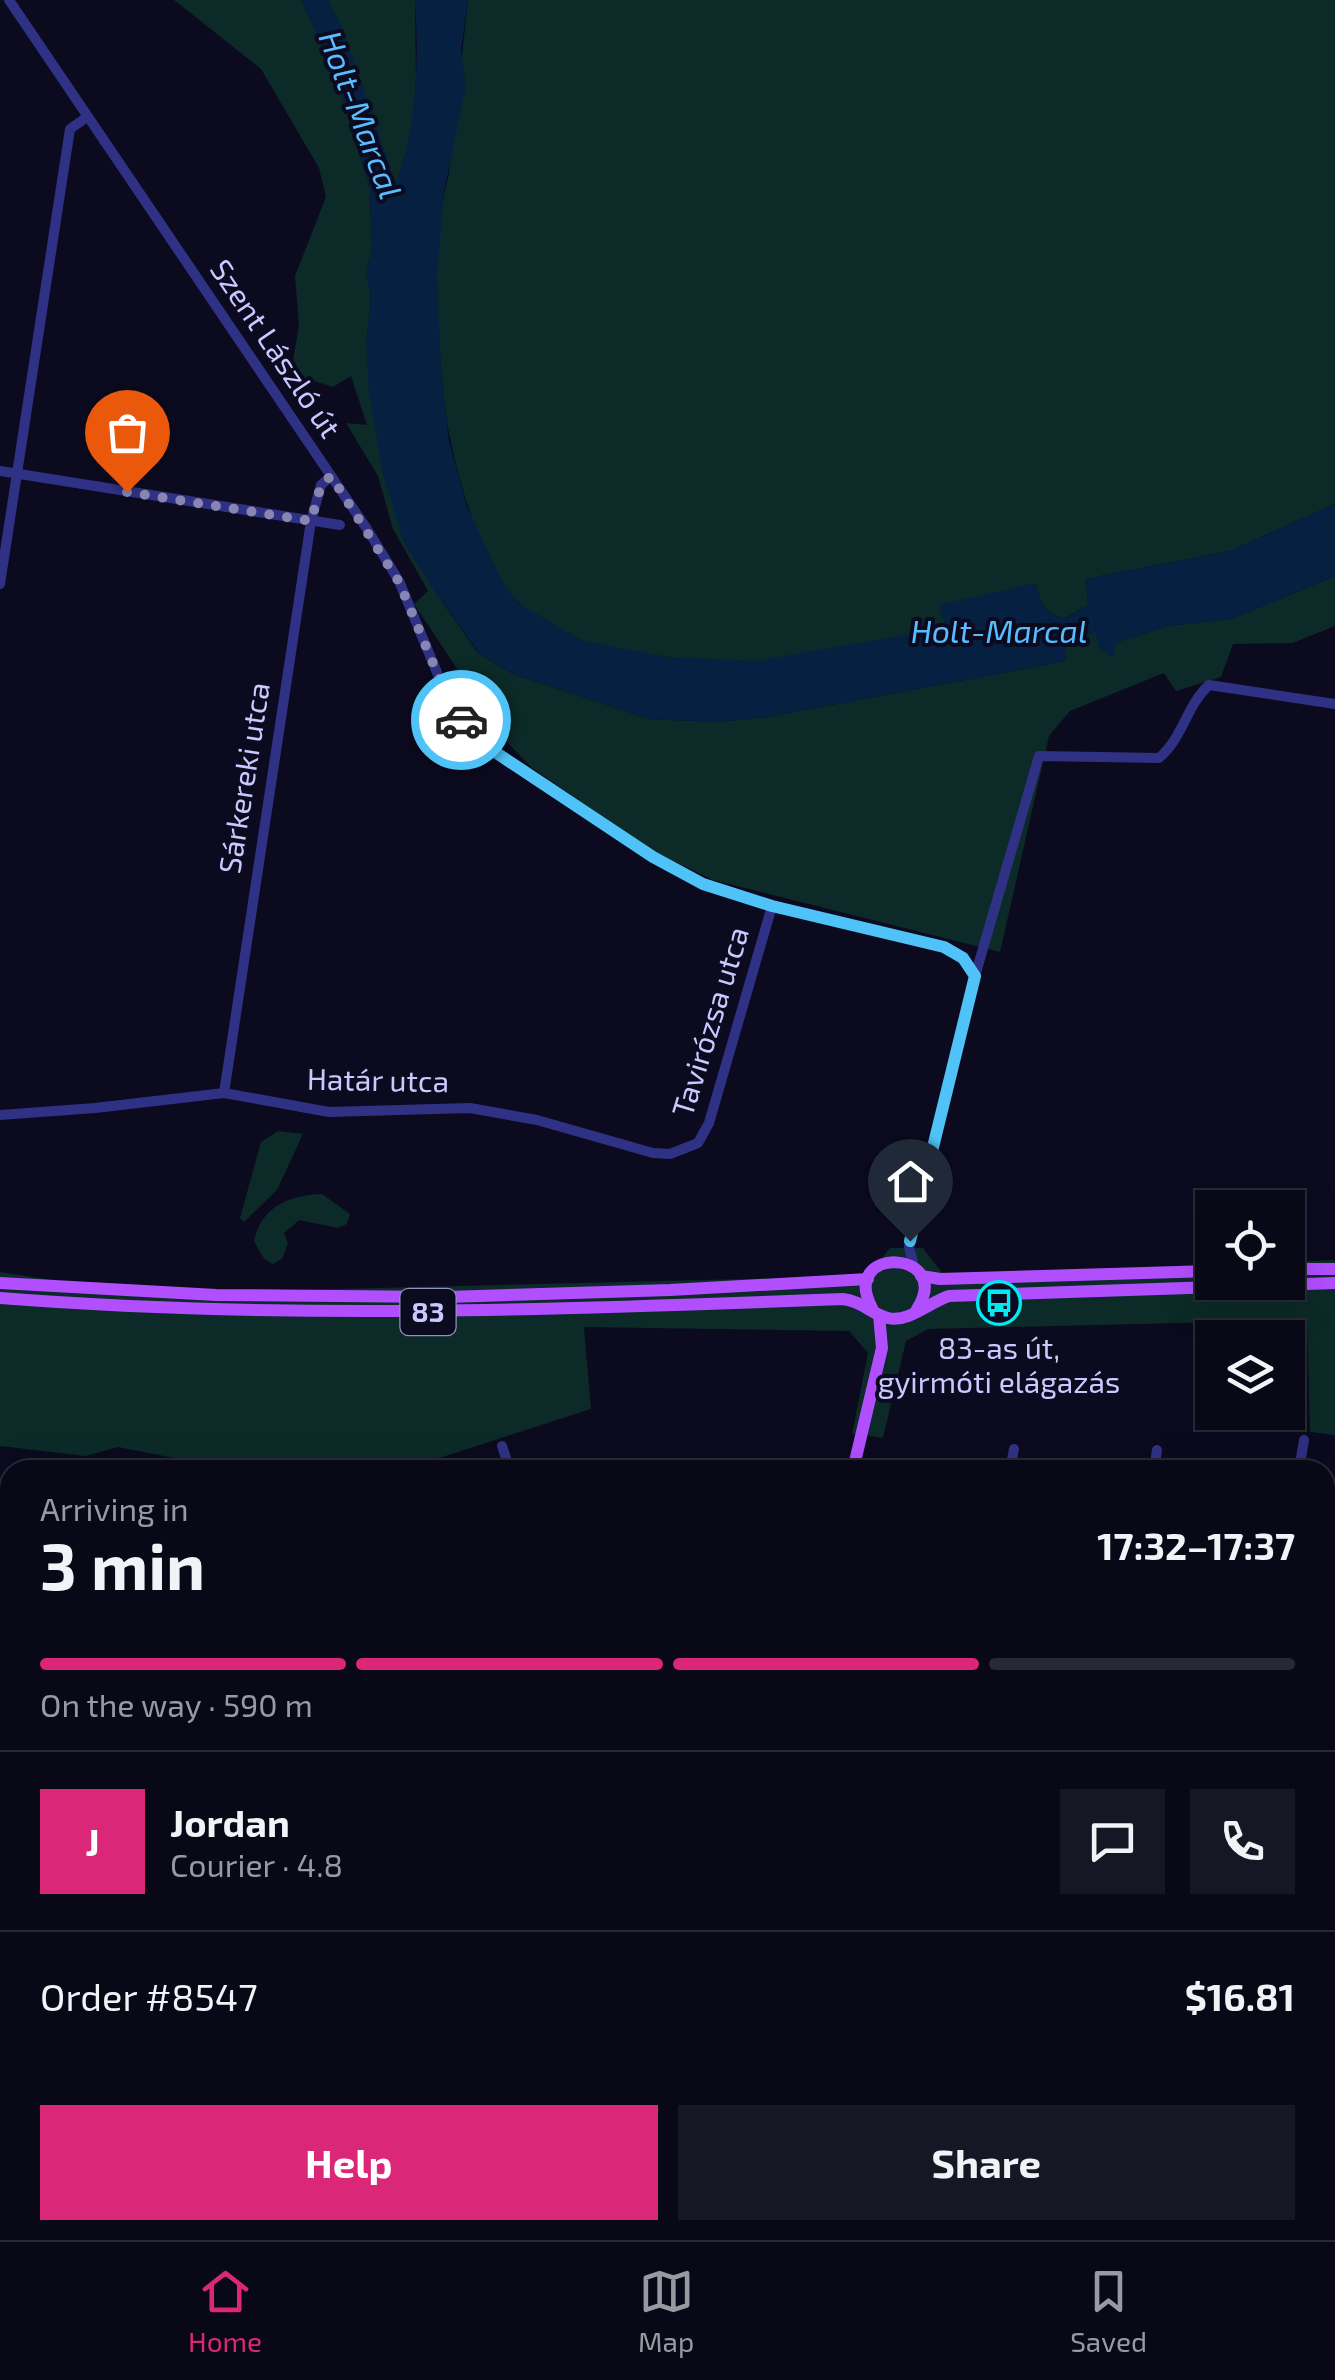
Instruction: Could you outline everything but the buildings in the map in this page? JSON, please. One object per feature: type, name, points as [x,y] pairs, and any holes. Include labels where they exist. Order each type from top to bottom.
[{"type":"main road","points":[[882,1348],[876,1311],[866,1289],[872,1271],[888,1261],[906,1262],[917,1271],[940,1279],[1195,1272]]},
{"type":"main road","points":[[1305,1269],[1335,1269]]},
{"type":"main road","points":[[916,1311],[924,1294],[917,1271]]},
{"type":"main road","name":"83","points":[[0,1283],[216,1295],[446,1297],[638,1292],[868,1279]]},
{"type":"main road","points":[[855,1460],[882,1348],[898,1319],[949,1296],[1335,1284]]},
{"type":"main road","name":"83","points":[[0,1298],[284,1311],[456,1312],[843,1299],[898,1319]]},
{"type":"street","name":"Szent László út","points":[[9,0],[399,582],[448,699],[473,736],[653,857],[703,884],[772,906],[944,947],[963,958],[975,976]]},
{"type":"street","points":[[0,584],[70,129],[87,116]]},
{"type":"street","points":[[0,471],[340,525]]},
{"type":"street","name":"Sárkereki utca","points":[[224,1093],[311,521],[321,485],[331,476]]},
{"type":"street","points":[[917,1271],[909,1247],[975,976],[1038,756],[1159,758],[1171,748],[1196,697],[1209,685],[1335,704]]},
{"type":"street","name":"Tavirózsa utca","points":[[692,1148],[709,1124],[772,906]]},
{"type":"street","name":"Határ utca","points":[[0,1114],[224,1093],[328,1112],[470,1108],[537,1120],[652,1153],[670,1154],[692,1148]]},
{"type":"street","points":[[888,1261],[909,1247]]},
{"type":"street","points":[[1301,1460],[1304,1440]]},
{"type":"street","points":[[502,1446],[507,1460]]},
{"type":"street","points":[[1012,1460],[1014,1449]]},
{"type":"street","points":[[1156,1460],[1157,1450]]},
{"type":"green space","points":[[174,0],[302,0],[338,84],[370,189],[372,250],[366,272],[371,300],[366,344],[434,590],[478,653],[513,674],[650,719],[718,722],[767,717],[1066,661],[1064,641],[1095,632],[1115,643],[1168,626],[1231,619],[1335,576],[1335,626],[1293,643],[1233,644],[1221,677],[1176,691],[1164,673],[1070,711],[1049,736],[1000,952],[713,880],[653,851],[532,768],[503,738],[414,604],[428,591],[393,529],[378,476],[346,423],[367,425],[351,376],[333,387],[291,374],[299,324],[295,276],[326,197],[319,168],[261,69]]},
{"type":"green space","points":[[328,0],[415,0],[413,126],[396,186],[343,31]]},
{"type":"green space","points":[[468,0],[1335,0],[1335,504],[1230,551],[1085,579],[1088,605],[1066,618],[1045,607],[1036,584],[940,605],[946,628],[806,655],[741,662],[617,649],[579,639],[548,624],[520,604],[506,588],[481,541],[461,483],[445,408],[437,321],[437,261]]},
{"type":"green space","points":[[278,1131],[303,1134],[277,1190],[244,1222],[240,1218],[261,1142]]},
{"type":"green space","points":[[322,1194],[350,1214],[347,1224],[338,1228],[299,1220],[284,1233],[288,1243],[282,1259],[273,1264],[264,1259],[254,1241],[270,1211],[288,1200]]},
{"type":"green space","points":[[890,1248],[923,1248],[947,1279],[1195,1265],[1195,1300],[1305,1300],[1305,1261],[1335,1260],[1335,1435],[1310,1432],[1307,1320],[1195,1320],[928,1329],[906,1341],[883,1438],[852,1434],[868,1353],[849,1331],[584,1327],[591,1409],[433,1460],[184,1460],[118,1447],[85,1456],[0,1446],[0,1272],[65,1282],[215,1292],[867,1276]]},
{"type":"water","name":"Holt-Marcal","points":[[302,0],[328,0],[343,30],[396,184],[415,93],[415,0],[468,0],[461,51],[466,85],[444,192],[437,276],[449,441],[467,507],[503,583],[518,603],[581,640],[666,657],[757,661],[945,628],[939,605],[1036,583],[1044,607],[1067,618],[1088,605],[1085,579],[1230,551],[1335,504],[1335,576],[1231,619],[1168,626],[1116,643],[1113,658],[1100,649],[1095,632],[1064,641],[1066,661],[767,717],[718,722],[650,719],[513,674],[479,653],[404,543],[383,474],[369,392],[366,344],[371,300],[366,272],[372,249],[370,189],[338,84]]},
{"type":"way so far","points":[[127,492],[311,521],[321,485],[331,476],[399,582],[448,699],[461,720]]},
{"type":"place","name":"83-as út, gyirmóti elágazás","points":[[999,1303]]},
{"type":"route","points":[[461,720],[486,746],[653,857],[703,884],[772,906],[944,947],[963,958],[975,976],[910,1241]]}]
